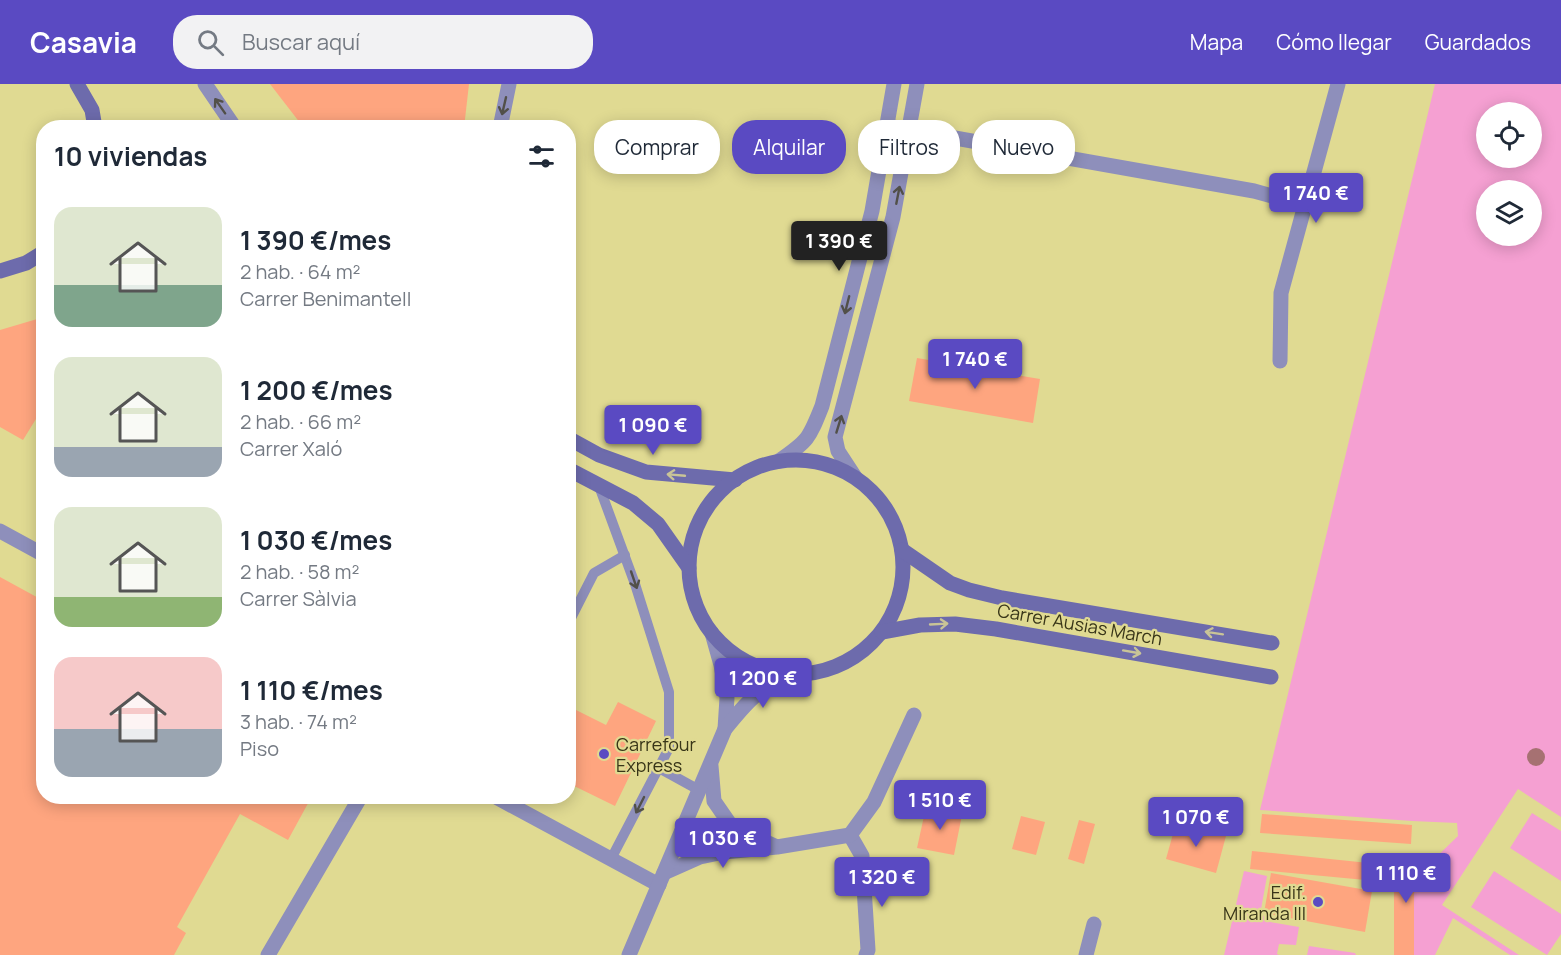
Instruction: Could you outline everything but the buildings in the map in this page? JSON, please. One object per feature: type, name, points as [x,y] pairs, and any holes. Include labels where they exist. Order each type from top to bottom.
[{"type":"main road","points":[[77,84],[92,110],[94,120]]},
{"type":"main road","points":[[0,271],[26,263],[36,257]]},
{"type":"main road","points":[[576,442],[599,455],[646,472],[735,480]]},
{"type":"main road","points":[[805,460],[831,466],[855,477],[872,491],[886,508],[896,529],[902,550],[904,572],[893,614],[882,632],[863,651],[840,665],[815,672],[789,674],[759,668],[734,653],[712,633],[700,613],[692,591],[689,568],[692,543],[701,518],[716,497],[735,480],[756,468],[779,461],[805,460]]},
{"type":"main road","points":[[576,473],[633,503],[658,524],[689,568]]},
{"type":"main road","name":"Carrer Ausias March","points":[[902,550],[950,583],[969,590],[1002,598],[1272,643]]},
{"type":"main road","name":"Carrer Ausias March","points":[[882,632],[920,625],[955,624],[1271,676]]},
{"type":"street","points":[[205,84],[230,120]]},
{"type":"street","points":[[502,120],[509,84]]},
{"type":"street","points":[[888,120],[894,84]]},
{"type":"street","points":[[912,120],[917,84]]},
{"type":"street","points":[[1280,361],[1281,293],[1338,84]]},
{"type":"street","points":[[960,139],[1254,191],[1304,205]]},
{"type":"street","points":[[779,461],[805,443],[813,430],[822,406],[872,211],[879,174]]},
{"type":"street","points":[[855,477],[838,451],[835,437],[893,217],[901,174]]},
{"type":"street","points":[[0,531],[36,551]]},
{"type":"street","points":[[712,633],[722,665],[728,698],[725,729]]},
{"type":"street","points":[[629,955],[725,729],[746,702],[766,685],[789,674]]},
{"type":"street","points":[[662,879],[700,857],[850,835],[874,802],[914,715]]},
{"type":"street","points":[[711,761],[714,801],[732,827],[777,847]]},
{"type":"street","points":[[268,955],[356,804]]},
{"type":"street","points":[[509,804],[611,859],[662,879]]},
{"type":"street","points":[[850,835],[862,856],[868,950],[866,955]]},
{"type":"street","points":[[1086,955],[1094,924]]},
{"type":"lane","points":[[599,486],[625,555],[669,692],[669,748],[611,859]]},
{"type":"lane","points":[[576,608],[594,573],[625,555]]},
{"type":"lane","points":[[659,768],[699,790]]},
{"type":"shaded area","points":[[1435,84],[1561,84],[1561,817],[1518,789],[1442,905],[1519,955],[1510,955],[1453,918],[1435,955],[1414,955],[1414,893],[1422,868],[1426,867],[1458,836],[1457,823],[1260,810]]},
{"type":"shaded area","points":[[1532,813],[1561,831],[1561,881],[1510,848]]},
{"type":"shaded area","points":[[1244,871],[1267,876],[1260,915],[1264,916],[1264,921],[1299,927],[1296,945],[1279,944],[1277,954],[1279,955],[1224,955]]},
{"type":"shaded area","points":[[1494,871],[1561,914],[1561,934],[1547,955],[1471,907]]},
{"type":"shaded area","points":[[1309,946],[1355,953],[1356,955],[1307,955]]},
{"type":"place","name":"Carrefour Express","points":[[604,754]]},
{"type":"place","name":"Edif. Miranda III","points":[[1318,902]]}]
